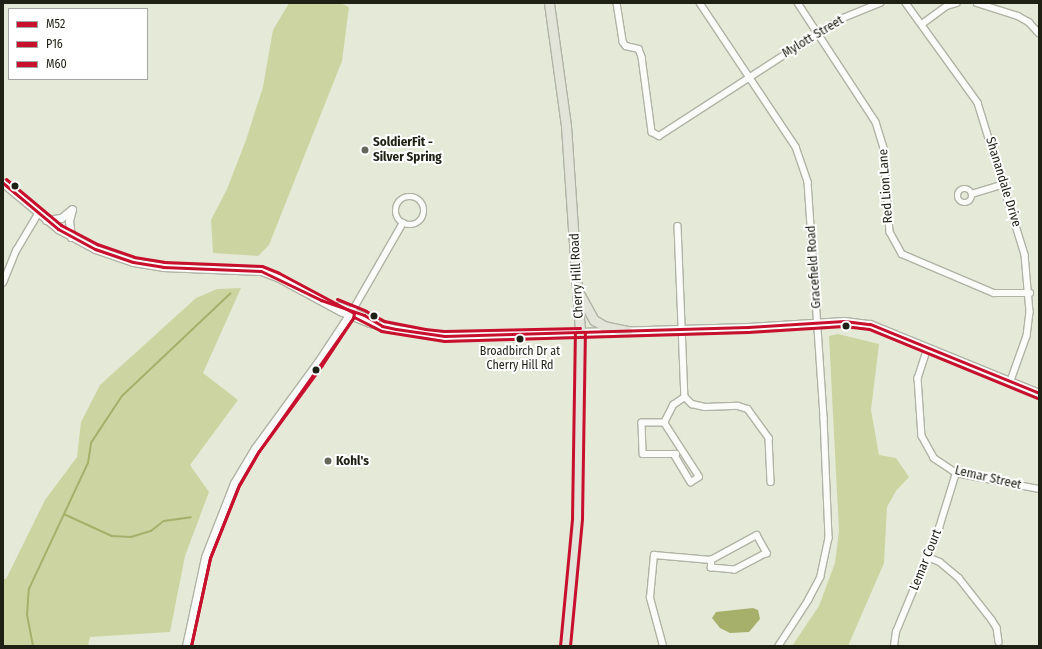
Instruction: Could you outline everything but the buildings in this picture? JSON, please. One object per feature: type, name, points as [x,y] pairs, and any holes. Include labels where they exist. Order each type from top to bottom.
[{"type":"main road","name":"Cherry Hill Road","points":[[549,3],[566,126],[580,333],[577,510],[565,646]]},
{"type":"main road","points":[[578,290],[594,320],[604,326],[628,331]]},
{"type":"street","name":"Mylott Street","points":[[617,3],[623,42],[626,46],[639,50],[642,56],[652,132],[659,136],[818,33],[843,18],[880,3]]},
{"type":"street","name":"Gracefield Road","points":[[700,3],[796,147],[805,169],[808,182],[818,322],[829,538],[827,556],[821,577],[809,600],[779,646]]},
{"type":"street","name":"Red Lion Lane","points":[[798,3],[876,122],[882,136],[890,232],[902,254],[994,293],[1030,293]]},
{"type":"street","name":"Shanandale Drive","points":[[906,3],[978,103],[1025,255],[1030,293],[1027,336],[1011,381]]},
{"type":"street","points":[[922,24],[947,6],[957,3]]},
{"type":"street","points":[[976,3],[1018,16],[1029,22],[1039,33]]},
{"type":"street","points":[[3,183],[46,220],[71,237],[95,249],[139,263],[163,267],[261,271],[277,277],[321,300],[382,326],[444,336],[580,333],[844,321],[870,324],[1039,393]]},
{"type":"street","points":[[972,194],[1004,184]]},
{"type":"street","points":[[415,198],[424,206],[423,218],[414,225],[403,223],[397,216],[397,207],[402,200],[415,198]]},
{"type":"street","points":[[46,220],[61,218],[72,209],[69,221],[71,237]]},
{"type":"street","points":[[3,283],[16,251],[38,214]]},
{"type":"street","points":[[186,646],[205,557],[234,483],[255,448],[318,362],[351,313],[403,223]]},
{"type":"street","points":[[678,226],[685,397],[692,404],[705,407],[738,406],[748,409],[769,438],[771,482]]},
{"type":"street","name":"Lemar Street","points":[[928,348],[918,378],[922,436],[934,458],[956,473],[1039,489]]},
{"type":"street","points":[[664,423],[673,404],[685,397]]},
{"type":"street","points":[[664,423],[642,423],[643,454],[684,454]]},
{"type":"street","points":[[664,423],[700,477],[691,482],[674,454]]},
{"type":"street","name":"Lemar Court","points":[[894,646],[896,632],[939,528],[956,473]]},
{"type":"street","points":[[663,646],[650,598],[654,555],[711,560],[757,535],[767,553],[735,570],[711,568],[711,560]]},
{"type":"street","points":[[928,557],[940,562],[959,578],[998,628],[999,642]]},
{"type":"shaded area","points":[[289,3],[340,3],[349,7],[342,61],[269,245],[258,256],[213,253],[211,220],[227,189],[246,140],[263,87],[273,30]]},
{"type":"shaded area","points":[[241,288],[203,373],[238,400],[190,465],[209,492],[185,556],[170,632],[90,637],[88,646],[3,646],[3,579],[6,579],[45,500],[77,457],[81,422],[100,385],[196,298],[217,289]]},
{"type":"shaded area","points":[[838,334],[879,344],[871,410],[879,455],[896,458],[909,477],[896,491],[887,507],[884,563],[848,646],[792,646],[819,606],[835,563],[839,531],[829,336]]},
{"type":"shaded area","points":[[753,608],[758,610],[760,619],[749,632],[730,633],[720,628],[712,618],[716,612]]},
{"type":"waterway","points":[[33,646],[27,615],[29,589],[88,463],[91,443],[122,396],[230,294]]},
{"type":"waterway","points":[[64,514],[112,536],[131,537],[151,531],[164,521],[191,517]]},
{"type":"transit line","name":"M60","points":[[6,179],[61,225],[97,244],[134,257],[164,262],[262,266],[279,273],[354,313],[353,318],[322,365],[259,451],[239,485],[210,558],[191,646]]},
{"type":"transit line","name":"M52","points":[[3,183],[58,229],[95,249],[133,262],[163,267],[261,271],[321,300],[364,315],[382,326],[396,329],[444,336],[748,327],[844,321],[870,324],[1039,393]]},
{"type":"transit line","name":"M60","points":[[337,299],[366,311],[384,321],[425,329],[444,331],[580,328]]},
{"type":"transit line","name":"P16","points":[[191,646],[210,558],[239,485],[259,451],[354,317],[381,331],[444,341],[748,332],[844,326],[869,329],[1037,398]]},
{"type":"transit line","name":"M60","points":[[560,646],[572,518],[575,333]]},
{"type":"transit line","name":"P16","points":[[570,646],[582,518],[585,333]]},
{"type":"place","name":"SoldierFit - Silver Spring","points":[[365,150]]},
{"type":"place","name":"Broadbirch Dr at Cherry Hill Rd","points":[[520,339]]},
{"type":"place","name":"Kohl's","points":[[328,461]]}]
